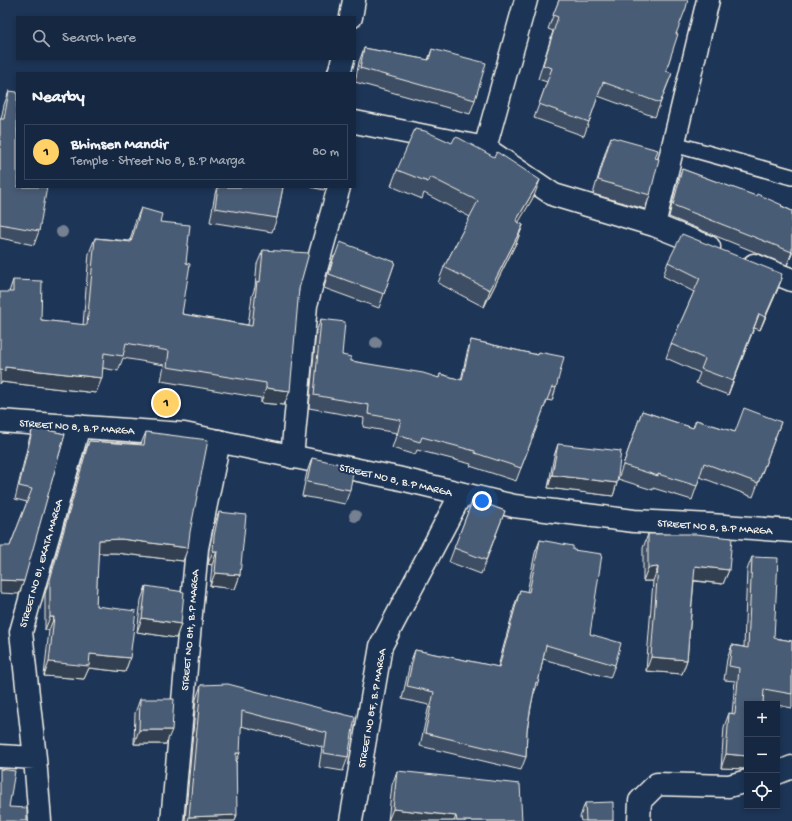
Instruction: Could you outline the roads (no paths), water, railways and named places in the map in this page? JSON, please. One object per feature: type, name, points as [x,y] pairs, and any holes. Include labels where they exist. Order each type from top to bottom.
[{"type":"street","points":[[351,16],[354,0]]},
{"type":"street","points":[[485,148],[526,0]]},
{"type":"street","points":[[654,225],[708,0]]},
{"type":"street","points":[[340,72],[343,60]]},
{"type":"street","points":[[356,122],[485,148],[554,194],[654,225],[792,280]]},
{"type":"street","points":[[292,457],[306,306],[339,188]]},
{"type":"street","name":"STREET NO 8, B.P MARGA","points":[[0,421],[184,434],[397,478],[514,506],[634,521],[792,531]]},
{"type":"street","name":"STREET NO 8I, EKATA MARGA","points":[[40,821],[35,758],[21,632],[79,426]]},
{"type":"street","name":"STREET NO 8H, B.P MARGA","points":[[172,821],[197,548],[219,441]]},
{"type":"street","name":"STREET NO 8F, B.P MARGA","points":[[352,821],[381,646],[461,494]]},
{"type":"street","points":[[0,756],[35,758]]},
{"type":"street","points":[[780,772],[792,768]]},
{"type":"street","points":[[638,821],[640,801],[657,784],[729,786],[744,782]]},
{"type":"lane","points":[[674,144],[792,177]]},
{"type":"place","name":"Bhimsen Mandir","points":[[166,403]]}]
